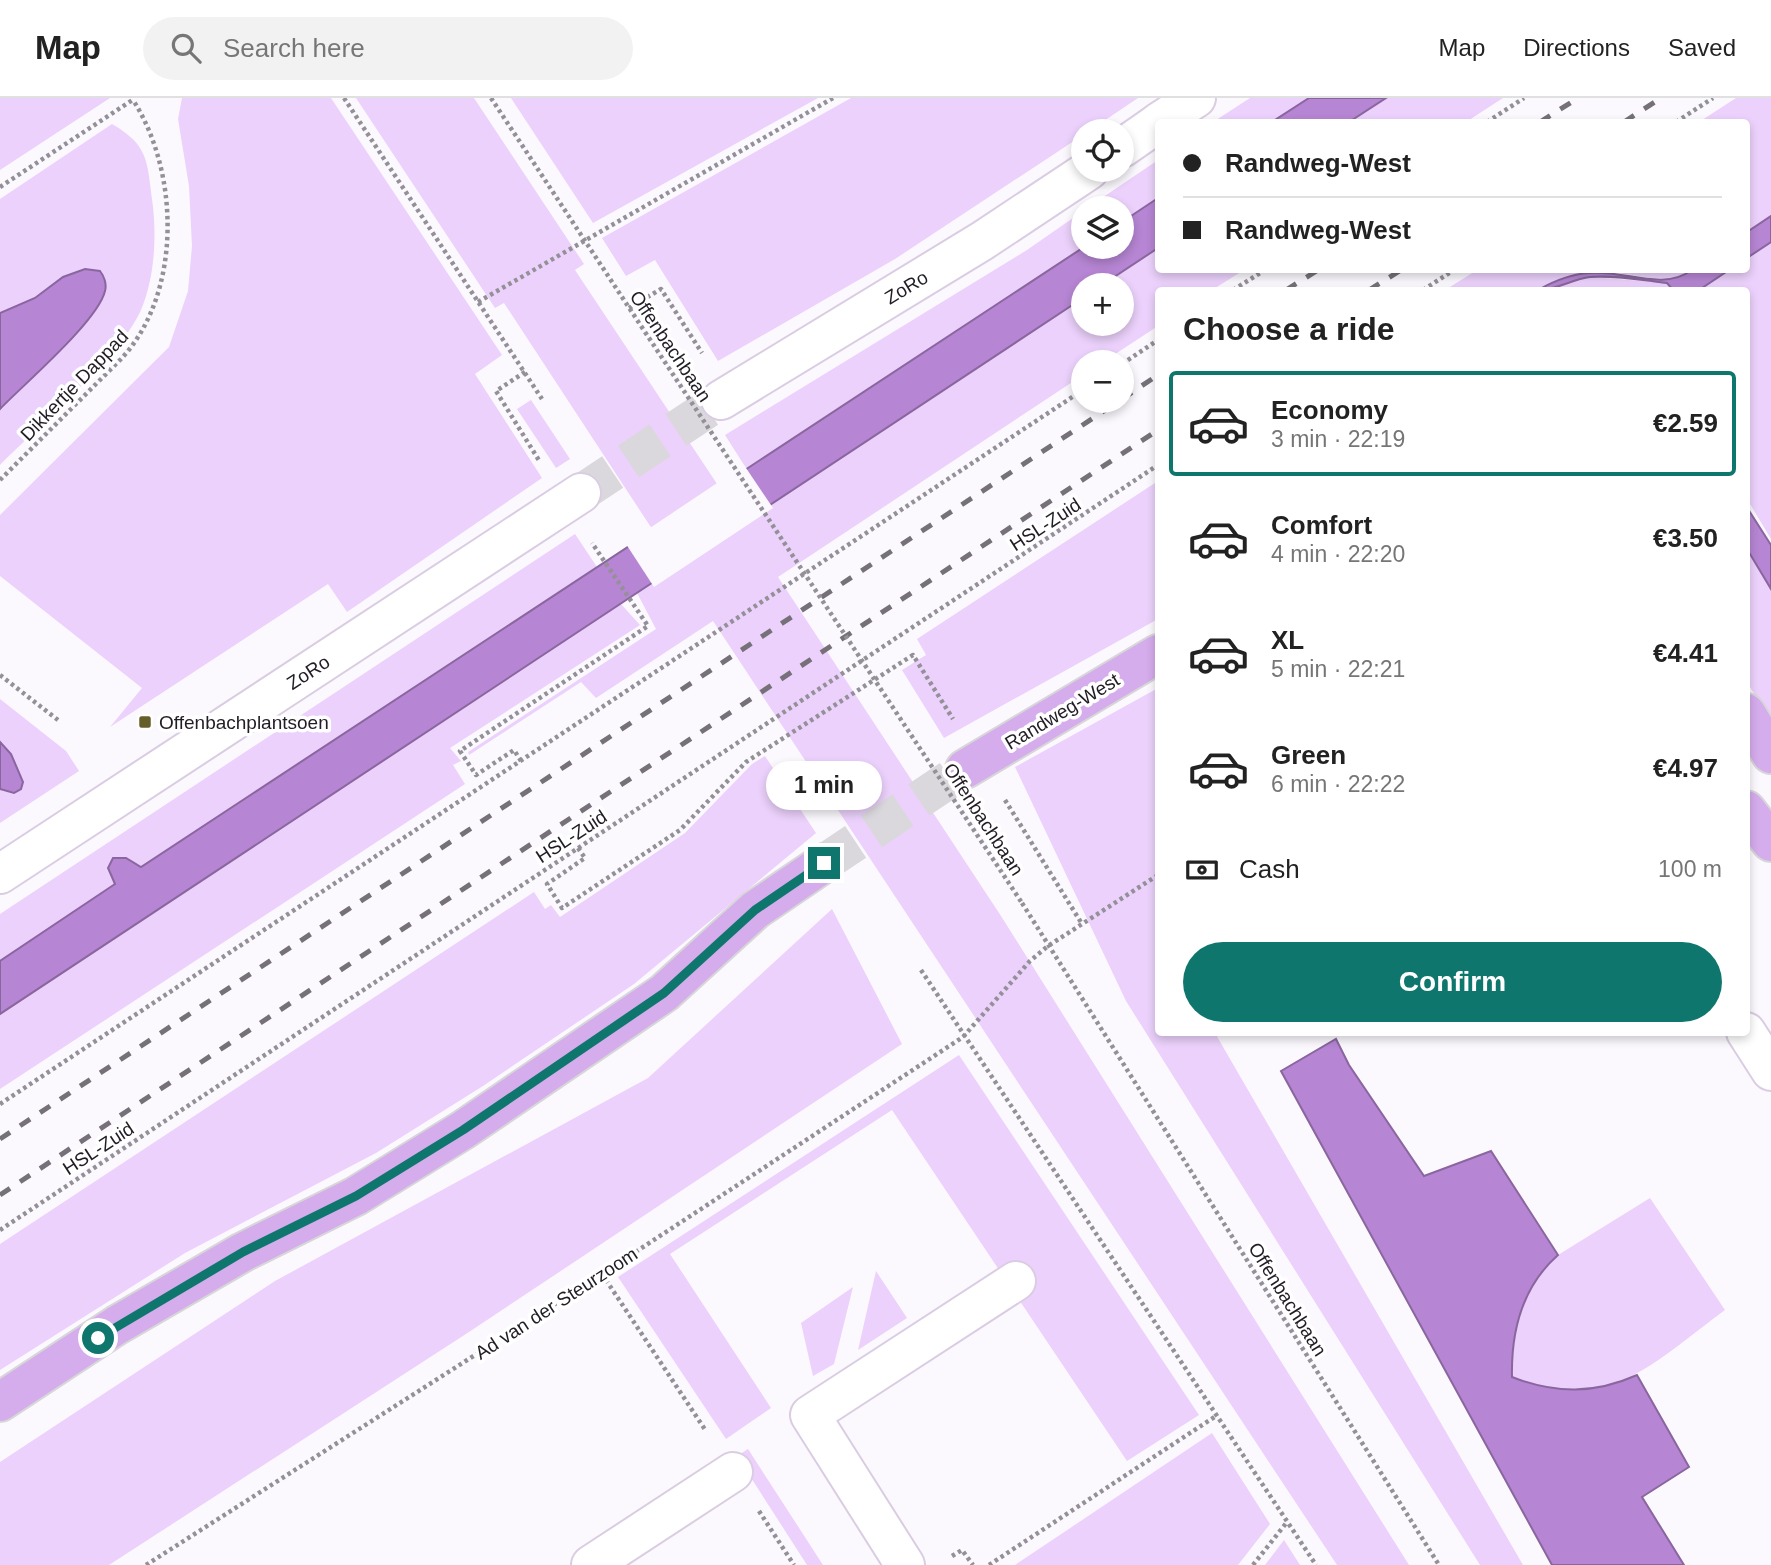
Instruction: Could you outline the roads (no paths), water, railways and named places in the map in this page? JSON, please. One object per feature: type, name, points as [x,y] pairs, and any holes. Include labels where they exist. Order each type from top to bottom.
[{"type":"main road","name":"Randweg-West","points":[[965,769],[1155,655]]},
{"type":"main road","points":[[1750,720],[1771,754]]},
{"type":"main road","points":[[1750,815],[1771,842]]},
{"type":"main road","points":[[0,1402],[117,1325],[243,1252],[356,1196],[463,1130],[664,993],[755,910],[824,863]]},
{"type":"lane","points":[[1165,119],[1196,98]]},
{"type":"lane","points":[[1134,140],[1155,126]]},
{"type":"lane","name":"ZoRo","points":[[721,400],[982,241],[1071,182]]},
{"type":"lane","name":"ZoRo","points":[[0,874],[581,493]]},
{"type":"lane","points":[[1749,1036],[1771,1071]]},
{"type":"lane","points":[[905,1565],[810,1415],[1016,1281]]},
{"type":"lane","points":[[592,1565],[733,1472]]},
{"type":"tunnel","points":[[581,493],[721,400]]},
{"type":"tunnel","points":[[824,863],[965,769]]},
{"type":"railway","points":[[1545,119],[1578,98]]},
{"type":"railway","points":[[1629,119],[1661,98]]},
{"type":"railway","points":[[1291,287],[1313,273]]},
{"type":"railway","points":[[1374,287],[1396,273]]},
{"type":"railway","points":[[1134,391],[1155,377]]},
{"type":"railway","points":[[0,1139],[1101,413]]},
{"type":"railway","points":[[0,1195],[1155,432]]},
{"type":"place","name":"Offenbachplantsoen","points":[[145,722]]}]
